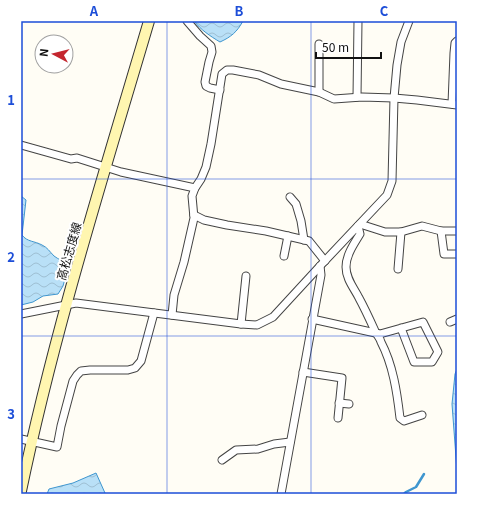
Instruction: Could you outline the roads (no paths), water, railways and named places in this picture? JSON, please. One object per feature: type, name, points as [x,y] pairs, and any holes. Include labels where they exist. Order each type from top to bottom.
[{"type":"main road","name":"高松志度線","points":[[21,491],[26,441],[149,21]]},
{"type":"street","points":[[188,21],[197,33],[211,46],[212,52],[205,82],[206,86],[220,90]]},
{"type":"street","points":[[357,97],[358,21]]},
{"type":"street","points":[[21,314],[76,303],[241,324],[257,325],[273,317],[387,195],[392,181],[394,98],[397,65],[401,42],[409,21]]},
{"type":"street","points":[[172,315],[174,295],[184,262],[194,218],[192,196],[206,168],[222,74],[227,70],[233,70],[259,75],[280,84],[319,92],[334,99],[357,97],[394,98],[454,105],[454,53],[457,41]]},
{"type":"street","points":[[319,44],[319,92]]},
{"type":"street","points":[[21,145],[71,159],[76,158],[121,172],[195,188]]},
{"type":"street","points":[[290,197],[296,204],[301,220],[304,240]]},
{"type":"street","points":[[194,215],[204,220],[266,231],[309,241],[322,264],[281,494]]},
{"type":"street","points":[[359,225],[385,232],[401,232],[422,226],[441,231],[457,231]]},
{"type":"street","points":[[359,225],[360,234],[351,251],[346,268],[349,280],[381,341],[392,372],[399,405],[400,418],[404,421],[422,415]]},
{"type":"street","points":[[441,231],[444,254],[457,254]]},
{"type":"street","points":[[398,269],[401,232]]},
{"type":"street","points":[[284,256],[288,236]]},
{"type":"street","points":[[241,324],[246,276]]},
{"type":"street","points":[[26,441],[57,447],[73,381],[77,375],[81,371],[128,370],[134,368],[140,361],[154,313]]},
{"type":"street","points":[[312,319],[376,334],[423,322],[438,352],[432,362],[414,362],[401,328]]},
{"type":"street","points":[[303,372],[342,378],[338,418]]},
{"type":"street","points":[[340,403],[349,404]]},
{"type":"street","points":[[222,460],[236,450],[258,450],[274,444],[290,442]]},
{"type":"water","points":[[194,21],[243,21],[233,34],[220,42],[206,33]]},
{"type":"water","points":[[21,196],[26,200],[22,235],[29,240],[44,246],[54,256],[69,264],[63,286],[58,294],[43,296],[33,302],[21,305]]},
{"type":"water","points":[[457,369],[457,471],[452,404],[455,374]]},
{"type":"water","points":[[96,473],[105,493],[47,494],[49,489],[73,483]]},
{"type":"waterway","points":[[404,494],[416,487],[424,474]]}]
